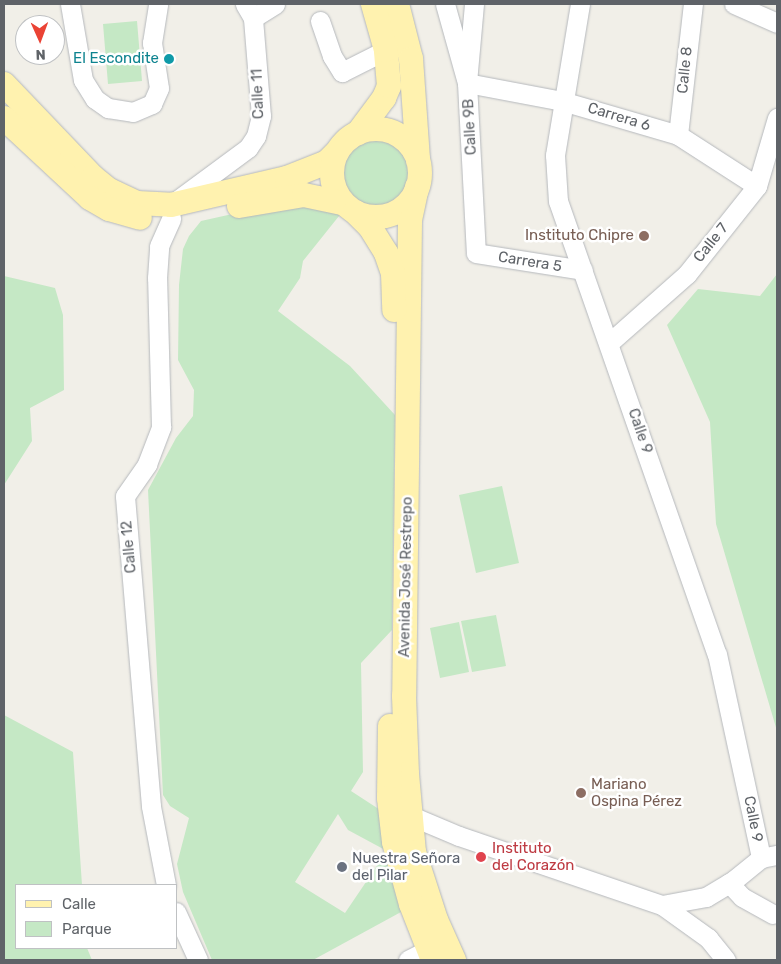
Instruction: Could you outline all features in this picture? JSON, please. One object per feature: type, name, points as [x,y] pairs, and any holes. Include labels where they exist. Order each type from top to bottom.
[{"type":"main road","points":[[4,84],[109,190],[137,203],[171,212],[287,178],[326,162],[345,141],[358,133],[384,98],[388,86],[386,50],[372,4]]},
{"type":"main road","points":[[4,118],[90,198],[132,217],[304,195],[349,207],[373,216],[392,214],[407,203],[417,187],[418,162],[411,59],[396,4]]},
{"type":"main road","points":[[358,133],[383,130],[395,133],[410,146],[418,162]]},
{"type":"main road","points":[[336,153],[332,179],[349,207]]},
{"type":"main road","name":"Avenida José Restrepo","points":[[417,187],[410,221],[404,696],[409,815],[414,852],[436,920],[454,960]]},
{"type":"main road","name":"Avenida José Restrepo","points":[[349,207],[370,227],[382,245],[393,274],[395,407],[389,798],[394,842],[423,957]]},
{"type":"street","points":[[70,4],[83,80],[95,99],[108,108],[133,112],[152,104],[159,88],[152,43],[158,4]]},
{"type":"street","points":[[249,11],[275,4]]},
{"type":"street","name":"Calle 9B","points":[[445,4],[467,83],[476,253]]},
{"type":"street","points":[[467,83],[474,4]]},
{"type":"street","name":"Calle 9","points":[[580,4],[562,100],[556,155],[558,201],[717,654],[769,856],[729,884],[706,897],[662,905]]},
{"type":"street","name":"Calle 8","points":[[678,136],[693,4]]},
{"type":"street","points":[[734,4],[777,23]]},
{"type":"street","name":"Calle 11","points":[[171,212],[248,148],[256,136],[261,116],[249,11]]},
{"type":"street","points":[[320,21],[332,56],[342,72],[386,50]]},
{"type":"street","name":"Carrera 6","points":[[467,83],[562,100],[678,136],[757,186]]},
{"type":"street","name":"Calle 7","points":[[609,342],[687,274],[757,186],[777,118]]},
{"type":"street","name":"Calle 12","points":[[166,884],[151,806],[125,496],[147,464],[161,427],[157,278],[159,246],[171,212]]},
{"type":"street","name":"Carrera 5","points":[[476,253],[583,270]]},
{"type":"street","points":[[389,798],[409,815],[460,836],[662,905],[708,938],[726,960]]},
{"type":"street","points":[[729,884],[742,898],[773,914]]},
{"type":"street","points":[[178,916],[198,960]]},
{"type":"green space","points":[[137,21],[142,81],[108,84],[103,24]]},
{"type":"green space","points":[[369,140],[383,140],[395,145],[404,154],[409,166],[407,186],[400,197],[383,206],[369,206],[357,201],[348,192],[343,180],[343,166],[348,154],[357,145]]},
{"type":"green space","points":[[296,200],[343,211],[303,261],[300,278],[278,311],[350,366],[395,415],[392,630],[361,663],[363,772],[351,791],[391,817],[423,900],[313,960],[212,960],[183,892],[177,864],[189,818],[170,806],[163,795],[148,490],[176,438],[193,416],[194,390],[178,360],[179,285],[183,249],[189,236],[201,221]],"holes":[[[338,814],[348,830],[387,851],[345,913],[295,882]]]},
{"type":"green space","points":[[777,274],[777,731],[716,524],[710,422],[667,325],[698,289],[760,296]]},
{"type":"green space","points":[[4,276],[55,288],[63,315],[64,390],[30,408],[32,441],[4,485]]},
{"type":"green space","points":[[502,486],[519,563],[476,573],[459,495]]},
{"type":"green space","points":[[496,615],[506,666],[472,672],[461,621]]},
{"type":"green space","points":[[459,622],[469,672],[440,678],[430,628]]},
{"type":"green space","points":[[4,715],[73,752],[82,884],[15,884],[15,949],[87,949],[92,960],[4,960]]},
{"type":"place","name":"El Escondite","points":[[169,59]]},
{"type":"place","name":"Instituto Chipre","points":[[644,236]]},
{"type":"place","name":"Mariano Ospina Pérez","points":[[581,793]]},
{"type":"place","name":"Instituto del Corazón","points":[[481,857]]},
{"type":"place","name":"Nuestra Señora del Pilar","points":[[342,867]]}]
